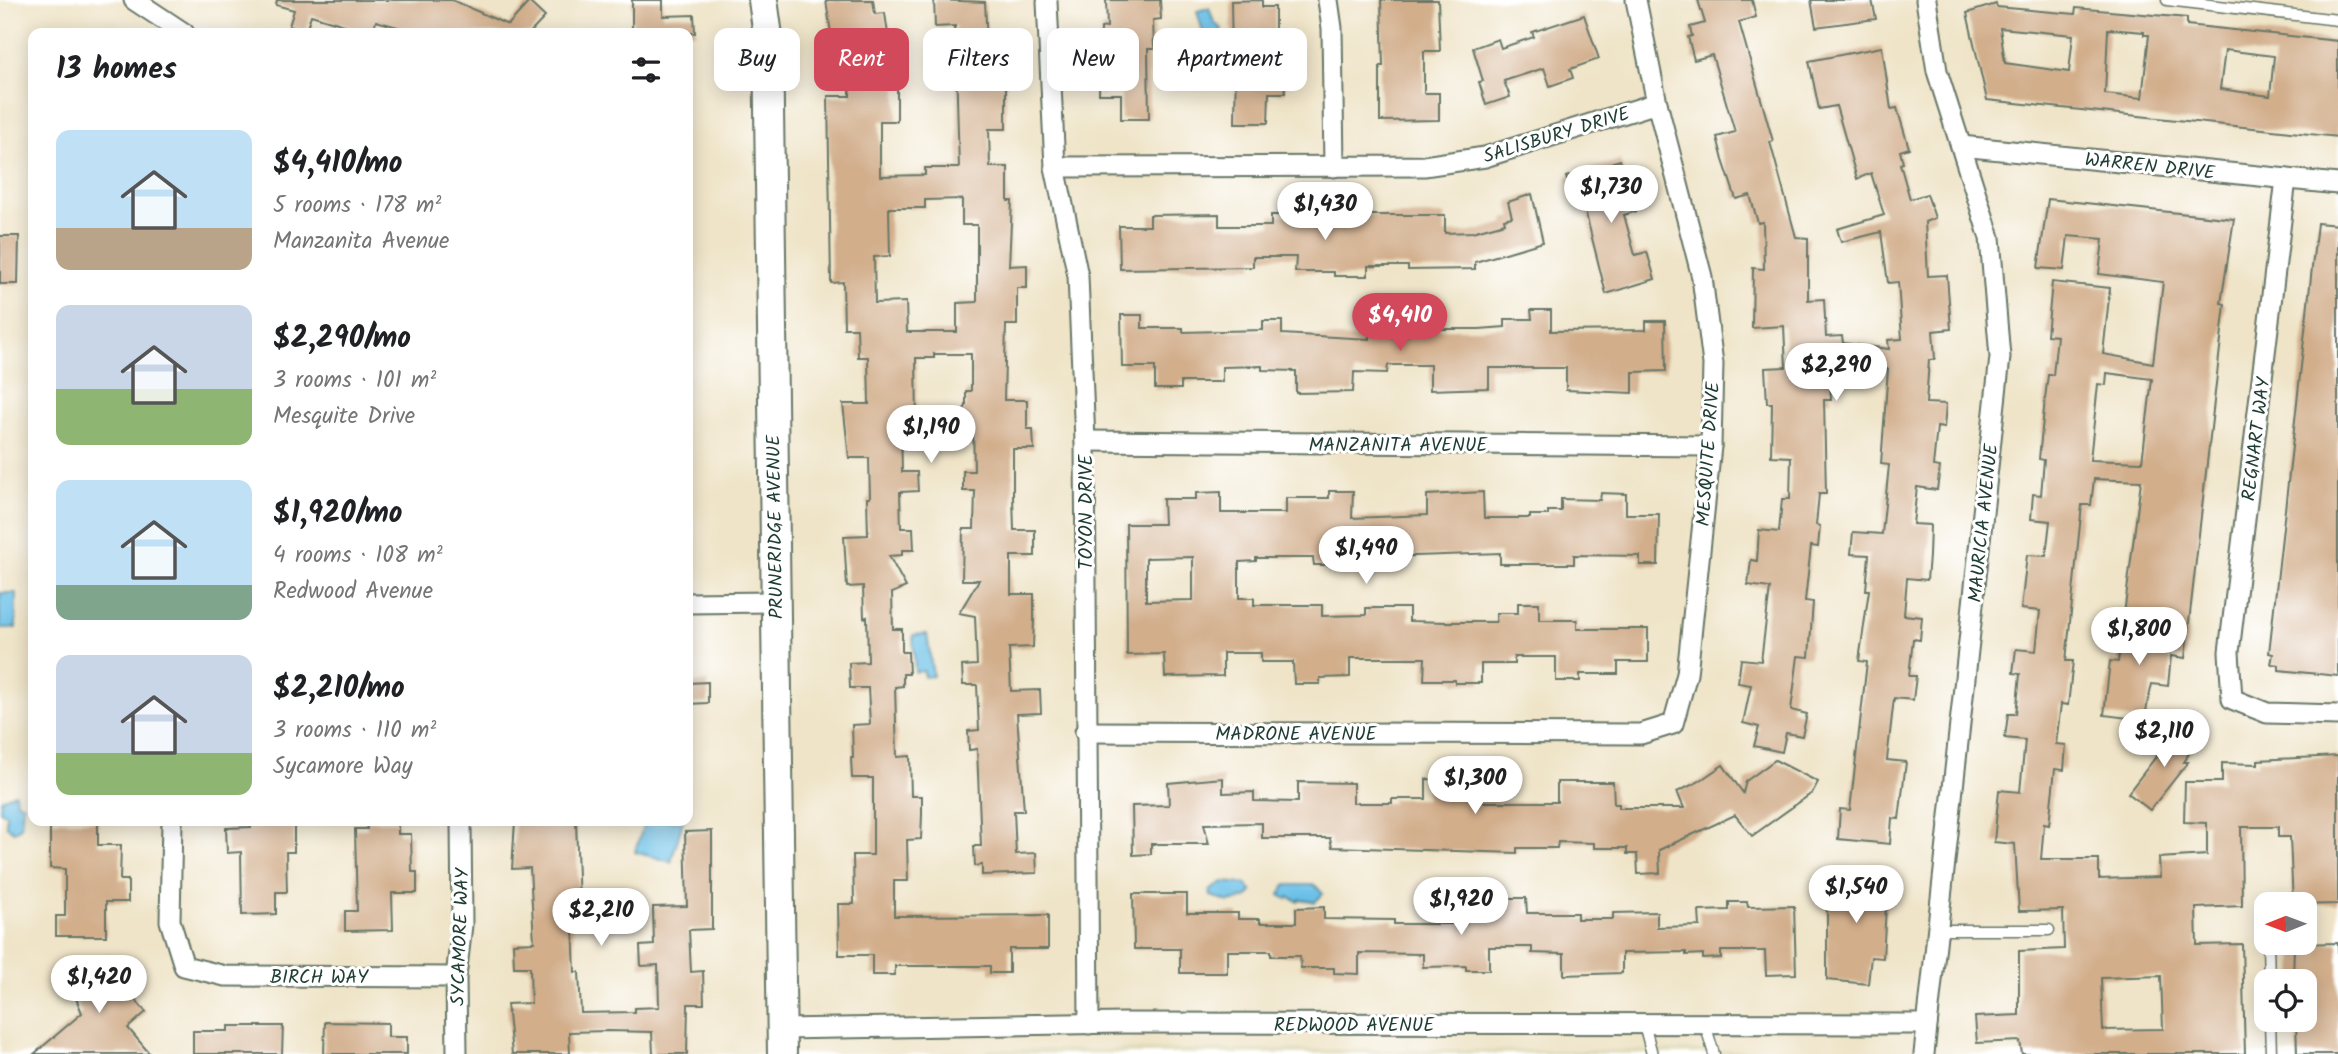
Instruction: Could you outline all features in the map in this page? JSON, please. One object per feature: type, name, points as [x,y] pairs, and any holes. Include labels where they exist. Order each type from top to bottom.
[{"type":"main road","name":"PRUNERIDGE AVENUE","points":[[763,0],[768,36],[782,1041]]},
{"type":"street","points":[[134,0],[176,28]]},
{"type":"street","points":[[1328,0],[1332,29],[1334,167]]},
{"type":"street","points":[[1636,0],[1657,103]]},
{"type":"street","name":"MAURICIA AVENUE","points":[[1924,1054],[2000,357],[1990,238],[1937,71],[1926,0]]},
{"type":"street","name":"TOYON DRIVE","points":[[1047,2],[1055,167],[1078,276],[1085,441],[1089,1024]]},
{"type":"street","name":"SALISBURY DRIVE","points":[[1055,167],[1424,166],[1485,157],[1657,103]]},
{"type":"street","name":"MESQUITE DRIVE","points":[[1657,103],[1702,277],[1713,365],[1711,446],[1687,674],[1673,724]]},
{"type":"street","name":"WARREN DRIVE","points":[[1961,146],[2338,184]]},
{"type":"street","name":"REGNART WAY","points":[[2286,179],[2229,652],[2232,699],[2267,713],[2338,715]]},
{"type":"street","name":"MANZANITA AVENUE","points":[[1085,441],[1711,446]]},
{"type":"street","points":[[693,603],[775,602]]},
{"type":"street","name":"MADRONE AVENUE","points":[[1086,732],[1641,734],[1673,724]]},
{"type":"street","name":"BIRCH WAY","points":[[172,826],[170,921],[184,966],[225,976],[456,977]]},
{"type":"street","name":"SYCAMORE WAY","points":[[457,1054],[456,977],[462,925],[461,826]]},
{"type":"street","name":"REDWOOD AVENUE","points":[[782,1041],[1089,1024],[1927,1024]]},
{"type":"lane","points":[[2167,0],[2338,20]]},
{"type":"lane","points":[[1937,930],[2049,930]]},
{"type":"lane","points":[[1644,1024],[1652,1054]]},
{"type":"lane","points":[[1705,1024],[1714,1054]]},
{"type":"lane","points":[[2270,1032],[2271,1054]]},
{"type":"shaded area","points":[[987,1049],[1788,1050],[1787,1054],[987,1054]]},
{"type":"water","points":[[1209,8],[1214,22],[1221,28],[1202,28],[1197,11]]},
{"type":"water","points":[[0,593],[16,593],[16,628],[0,628]]},
{"type":"water","points":[[927,634],[933,676],[924,677],[924,671],[915,672],[913,635]]},
{"type":"water","points":[[15,793],[16,801],[23,805],[21,827],[14,831],[6,826],[6,814],[0,811],[1,799]]},
{"type":"water","points":[[643,826],[682,826],[671,862],[635,852]]},
{"type":"water","points":[[1223,882],[1246,884],[1252,892],[1247,898],[1229,902],[1211,896],[1210,891]]},
{"type":"water","points":[[1285,885],[1315,885],[1323,894],[1315,902],[1300,899],[1298,901],[1289,897],[1287,899],[1280,895]]},
{"type":"building","points":[[277,0],[452,0],[508,25],[529,2],[545,17],[535,28],[401,28],[376,21],[374,28],[351,28],[311,15],[307,28],[296,28],[289,26],[294,10],[276,5]]},
{"type":"building","points":[[632,0],[663,0],[663,16],[694,15],[695,33],[693,28],[632,28]]},
{"type":"building","points":[[826,0],[873,0],[875,14],[885,13],[887,28],[830,28]]},
{"type":"building","points":[[934,0],[985,2],[986,28],[935,27]]},
{"type":"building","points":[[1106,0],[1160,0],[1161,19],[1153,20],[1153,49],[1148,49],[1149,119],[1121,119],[1121,94],[1099,94],[1099,91],[1139,91],[1139,28],[1101,28],[1107,27]]},
{"type":"building","points":[[1262,0],[1262,7],[1275,7],[1275,28],[1231,28],[1231,1]]},
{"type":"building","points":[[1381,0],[1438,0],[1440,51],[1424,51],[1424,93],[1439,93],[1439,120],[1380,121],[1380,66],[1383,66]]},
{"type":"building","points":[[1698,0],[1752,0],[1756,17],[1739,22],[1773,141],[1770,142],[1796,237],[1808,238],[1808,300],[1824,299],[1826,337],[1842,336],[1843,343],[1889,349],[1888,340],[1902,339],[1898,282],[1888,283],[1881,232],[1841,242],[1837,229],[1884,215],[1871,173],[1857,179],[1836,106],[1819,109],[1809,61],[1882,47],[1891,109],[1897,108],[1909,148],[1900,151],[1903,163],[1900,164],[1910,199],[1927,194],[1935,218],[1925,222],[1928,276],[1947,275],[1951,329],[1933,331],[1935,359],[1929,360],[1926,403],[1946,404],[1944,428],[1937,427],[1933,466],[1940,467],[1937,490],[1917,487],[1913,524],[1930,525],[1929,556],[1927,580],[1907,578],[1904,615],[1922,617],[1920,640],[1913,639],[1909,676],[1916,676],[1913,700],[1894,698],[1887,760],[1906,762],[1899,819],[1892,818],[1890,844],[1838,839],[1840,809],[1850,810],[1867,662],[1859,661],[1869,590],[1866,590],[1869,555],[1851,554],[1853,532],[1882,534],[1889,465],[1881,464],[1888,369],[1829,370],[1831,400],[1824,400],[1826,494],[1819,494],[1816,525],[1820,526],[1818,547],[1811,546],[1805,601],[1813,602],[1809,657],[1798,656],[1791,710],[1807,714],[1802,736],[1786,733],[1782,752],[1754,746],[1759,727],[1743,723],[1751,685],[1738,683],[1741,659],[1761,661],[1770,588],[1748,585],[1751,560],[1757,561],[1759,530],[1779,532],[1782,499],[1790,499],[1791,457],[1771,456],[1772,403],[1767,403],[1765,368],[1786,367],[1784,326],[1752,328],[1753,268],[1764,269],[1763,222],[1758,223],[1750,195],[1736,199],[1723,160],[1717,137],[1735,132],[1712,55],[1694,60],[1688,37],[1692,36],[1690,27],[1705,23]]},
{"type":"building","points":[[1811,0],[1872,0],[1876,19],[1816,27]]},
{"type":"building","points":[[1996,4],[1997,7],[2075,14],[2076,8],[2187,18],[2187,25],[2338,41],[2338,137],[1987,100],[1967,13]],"holes":[[[2000,28],[2073,35],[2069,72],[2005,63]],[[2108,29],[2144,32],[2144,35],[2149,35],[2142,98],[2105,94]],[[2225,50],[2274,56],[2270,96],[2220,89]]]},
{"type":"building","points":[[1584,15],[1599,59],[1570,69],[1573,78],[1550,86],[1544,68],[1504,81],[1510,97],[1486,105],[1479,82],[1483,81],[1473,48],[1498,39],[1501,48],[1534,37],[1532,32]]},
{"type":"building","points":[[850,91],[897,91],[897,121],[880,121],[880,176],[925,175],[925,168],[959,168],[957,91],[1006,91],[1006,129],[989,129],[990,167],[1008,167],[1008,201],[1012,201],[1009,266],[1027,265],[1027,288],[1017,288],[1017,325],[1006,325],[1004,400],[1027,400],[1027,429],[1033,429],[1034,449],[1013,449],[1014,530],[1035,530],[1035,556],[1011,556],[1011,594],[1034,594],[1034,619],[1033,647],[1009,648],[1011,691],[1040,690],[1041,713],[1017,714],[1024,811],[1014,811],[1016,854],[1036,853],[1037,873],[982,875],[982,865],[975,866],[974,846],[981,846],[977,749],[969,750],[968,731],[979,730],[977,685],[963,685],[962,666],[977,665],[975,616],[959,613],[979,580],[962,580],[963,529],[974,529],[975,491],[963,491],[963,471],[974,471],[973,424],[959,419],[966,406],[966,391],[971,391],[971,354],[934,354],[934,358],[916,358],[917,420],[904,420],[901,424],[902,472],[917,472],[918,491],[900,492],[901,528],[913,528],[914,550],[902,550],[902,555],[889,556],[906,587],[892,593],[893,629],[902,629],[902,652],[908,652],[909,674],[903,674],[903,686],[895,687],[897,757],[910,756],[911,796],[922,796],[921,839],[907,840],[908,881],[894,881],[894,916],[1048,915],[1048,949],[1009,949],[1009,973],[990,973],[990,966],[895,966],[895,975],[872,975],[872,955],[839,955],[838,904],[854,904],[853,855],[873,855],[873,778],[852,778],[851,758],[852,725],[870,724],[868,688],[850,688],[849,663],[868,662],[867,617],[864,618],[863,586],[847,587],[844,536],[868,535],[869,458],[849,458],[843,404],[869,404],[868,357],[858,357],[857,328],[844,328],[843,282],[831,283],[828,96],[850,96]],"holes":[[[962,199],[962,225],[977,225],[977,302],[957,303],[957,332],[907,332],[906,302],[875,303],[874,257],[890,256],[889,208],[925,208],[925,200]]]},
{"type":"building","points":[[1236,91],[1285,91],[1269,93],[1268,123],[1235,123]]},
{"type":"building","points":[[1620,160],[1636,211],[1624,215],[1635,255],[1647,252],[1655,279],[1606,294],[1583,202],[1575,205],[1566,177]]},
{"type":"building","points":[[1532,194],[1543,242],[1475,262],[1475,269],[1408,270],[1408,266],[1368,266],[1368,276],[1334,276],[1334,272],[1295,272],[1296,257],[1253,257],[1253,267],[1120,269],[1119,226],[1150,226],[1150,215],[1219,214],[1219,226],[1271,226],[1271,215],[1445,215],[1445,233],[1472,232],[1505,223],[1504,219],[1512,217],[1508,202]]},
{"type":"building","points":[[2048,199],[2234,219],[2221,303],[2225,304],[2185,658],[2171,656],[2168,686],[2152,684],[2144,720],[2104,715],[2110,661],[2118,662],[2141,481],[2094,479],[2091,505],[2082,505],[2066,661],[2073,661],[2068,705],[2061,704],[2056,744],[2066,745],[2064,770],[2055,769],[2049,825],[2044,824],[2041,859],[2099,859],[2099,879],[2160,877],[2159,858],[2207,855],[2207,823],[2184,822],[2185,782],[2222,782],[2222,763],[2258,764],[2258,760],[2338,756],[2338,904],[2317,904],[2317,892],[2292,892],[2290,837],[2278,837],[2278,827],[2241,827],[2242,906],[2196,908],[2197,945],[2242,944],[2245,1054],[2022,1054],[2020,1041],[1977,1043],[1975,1017],[2019,1015],[2019,951],[2064,949],[2063,910],[2019,911],[2015,844],[1994,842],[1999,790],[2020,792],[2025,740],[2005,738],[2008,714],[2016,714],[2020,674],[2013,673],[2016,649],[2036,651],[2040,611],[2021,609],[2027,555],[2046,556],[2050,521],[2031,519],[2033,494],[2041,495],[2044,460],[2039,459],[2045,399],[2048,375],[2053,375],[2057,336],[2047,335],[2052,282],[2110,288],[2103,354],[2153,363],[2163,282],[2099,274],[2103,239],[2068,236],[2064,270],[2038,268]],"holes":[[[2107,373],[2152,379],[2142,462],[2090,460],[2098,384],[2106,385]],[[2161,976],[2163,1029],[2103,1030],[2101,978]]]},
{"type":"building","points":[[2317,223],[2338,225],[2338,676],[2279,670],[2279,665],[2271,664],[2273,654],[2269,653]]},
{"type":"building","points":[[0,236],[19,236],[18,284],[0,284]]},
{"type":"building","points":[[1531,310],[1551,310],[1551,331],[1646,330],[1646,321],[1665,321],[1666,371],[1633,372],[1633,393],[1566,390],[1566,368],[1489,368],[1489,388],[1430,390],[1430,365],[1388,365],[1387,373],[1354,372],[1353,392],[1296,393],[1296,371],[1262,370],[1262,366],[1222,367],[1222,382],[1181,382],[1181,389],[1155,389],[1155,367],[1122,367],[1121,315],[1142,315],[1142,328],[1183,328],[1183,332],[1263,330],[1263,321],[1282,321],[1282,334],[1369,339],[1370,314],[1417,315],[1417,329],[1479,329],[1505,327],[1505,319],[1532,319]]},
{"type":"building","points":[[1329,491],[1353,491],[1352,518],[1427,515],[1427,495],[1483,492],[1484,518],[1530,518],[1530,515],[1548,515],[1548,511],[1561,511],[1561,499],[1600,500],[1601,493],[1626,494],[1626,514],[1659,514],[1658,565],[1640,565],[1640,556],[1574,555],[1574,564],[1500,564],[1500,553],[1388,557],[1388,565],[1314,565],[1313,558],[1256,558],[1256,561],[1239,562],[1239,598],[1254,598],[1254,605],[1322,605],[1322,616],[1366,615],[1366,608],[1409,608],[1409,621],[1447,622],[1496,622],[1496,613],[1518,613],[1518,603],[1539,603],[1539,620],[1577,620],[1577,629],[1648,629],[1648,662],[1618,662],[1618,674],[1580,674],[1580,681],[1556,681],[1556,657],[1514,657],[1514,664],[1481,664],[1481,683],[1455,683],[1455,680],[1424,680],[1425,658],[1350,658],[1350,677],[1320,678],[1320,684],[1294,684],[1293,662],[1261,662],[1261,653],[1223,653],[1223,676],[1165,677],[1164,654],[1127,655],[1126,524],[1164,524],[1163,499],[1196,499],[1196,493],[1221,492],[1221,513],[1286,513],[1286,498],[1329,498]],"holes":[[[1193,557],[1193,600],[1146,601],[1146,558]]]},
{"type":"building","points":[[708,682],[708,703],[693,704],[693,683]]},
{"type":"building","points":[[2179,727],[2198,741],[2183,762],[2188,762],[2150,810],[2128,793]]},
{"type":"building","points":[[1775,760],[1818,782],[1812,793],[1752,836],[1735,815],[1659,850],[1660,873],[1638,874],[1637,854],[1627,854],[1627,848],[1594,848],[1594,843],[1558,842],[1557,848],[1517,848],[1517,853],[1332,847],[1330,838],[1262,838],[1262,823],[1204,824],[1209,844],[1151,844],[1151,854],[1133,855],[1132,806],[1169,805],[1168,783],[1223,778],[1223,793],[1254,792],[1254,801],[1298,802],[1298,782],[1353,783],[1353,803],[1392,803],[1392,799],[1426,799],[1426,779],[1480,781],[1480,802],[1557,802],[1557,782],[1613,782],[1614,804],[1619,804],[1619,808],[1684,808],[1677,792],[1723,765],[1743,793],[1746,781]]},
{"type":"building","points":[[50,826],[98,826],[98,845],[121,845],[120,880],[128,880],[128,902],[106,902],[106,936],[56,936],[56,916],[65,916],[65,869],[50,868]]},
{"type":"building","points":[[294,826],[294,852],[286,852],[287,892],[276,892],[276,914],[242,915],[241,852],[227,853],[226,828]]},
{"type":"building","points":[[367,826],[398,826],[398,834],[411,834],[412,872],[417,872],[417,893],[392,893],[393,930],[345,931],[345,911],[357,911],[355,829],[367,829]]},
{"type":"building","points":[[515,826],[576,826],[579,905],[584,905],[584,925],[573,926],[575,972],[579,972],[581,1013],[635,1012],[635,1008],[659,1007],[658,965],[641,966],[640,946],[654,945],[653,907],[687,906],[685,832],[712,831],[712,929],[689,930],[691,972],[703,971],[704,1004],[688,1004],[687,1054],[653,1054],[652,1032],[608,1031],[569,1032],[570,1054],[512,1054],[507,1004],[531,1003],[530,967],[514,967],[513,943],[534,942],[530,868],[512,869]]},
{"type":"building","points":[[1840,871],[1888,872],[1883,958],[1871,957],[1868,984],[1827,980],[1827,890],[1834,890],[1834,881],[1841,881]]},
{"type":"building","points":[[1133,894],[1187,894],[1187,913],[1238,913],[1238,919],[1260,919],[1260,923],[1296,923],[1296,908],[1324,907],[1324,919],[1394,920],[1394,924],[1466,924],[1466,911],[1506,911],[1506,898],[1526,898],[1527,913],[1577,913],[1577,919],[1613,919],[1613,913],[1657,912],[1657,927],[1700,926],[1699,911],[1729,910],[1729,902],[1747,902],[1748,907],[1794,906],[1796,974],[1766,975],[1765,951],[1721,951],[1721,958],[1703,959],[1703,954],[1686,955],[1686,952],[1622,953],[1622,973],[1564,975],[1564,954],[1532,953],[1532,947],[1489,947],[1489,970],[1466,970],[1466,966],[1423,967],[1423,954],[1359,953],[1359,974],[1334,973],[1334,968],[1301,968],[1300,956],[1271,956],[1271,951],[1227,951],[1227,973],[1180,973],[1180,949],[1134,949]]},
{"type":"building","points":[[2317,943],[2338,943],[2338,1054],[2297,1054],[2296,1032],[2317,1032],[2317,969],[2293,969],[2294,956],[2317,956]]},
{"type":"building","points":[[108,954],[116,977],[146,1012],[128,1028],[150,1054],[34,1054],[82,1013],[65,971]]},
{"type":"building","points":[[325,1022],[388,1023],[388,1037],[407,1037],[407,1054],[324,1054]]},
{"type":"building","points":[[228,1026],[283,1026],[282,1054],[193,1054],[193,1031],[228,1031]]}]
